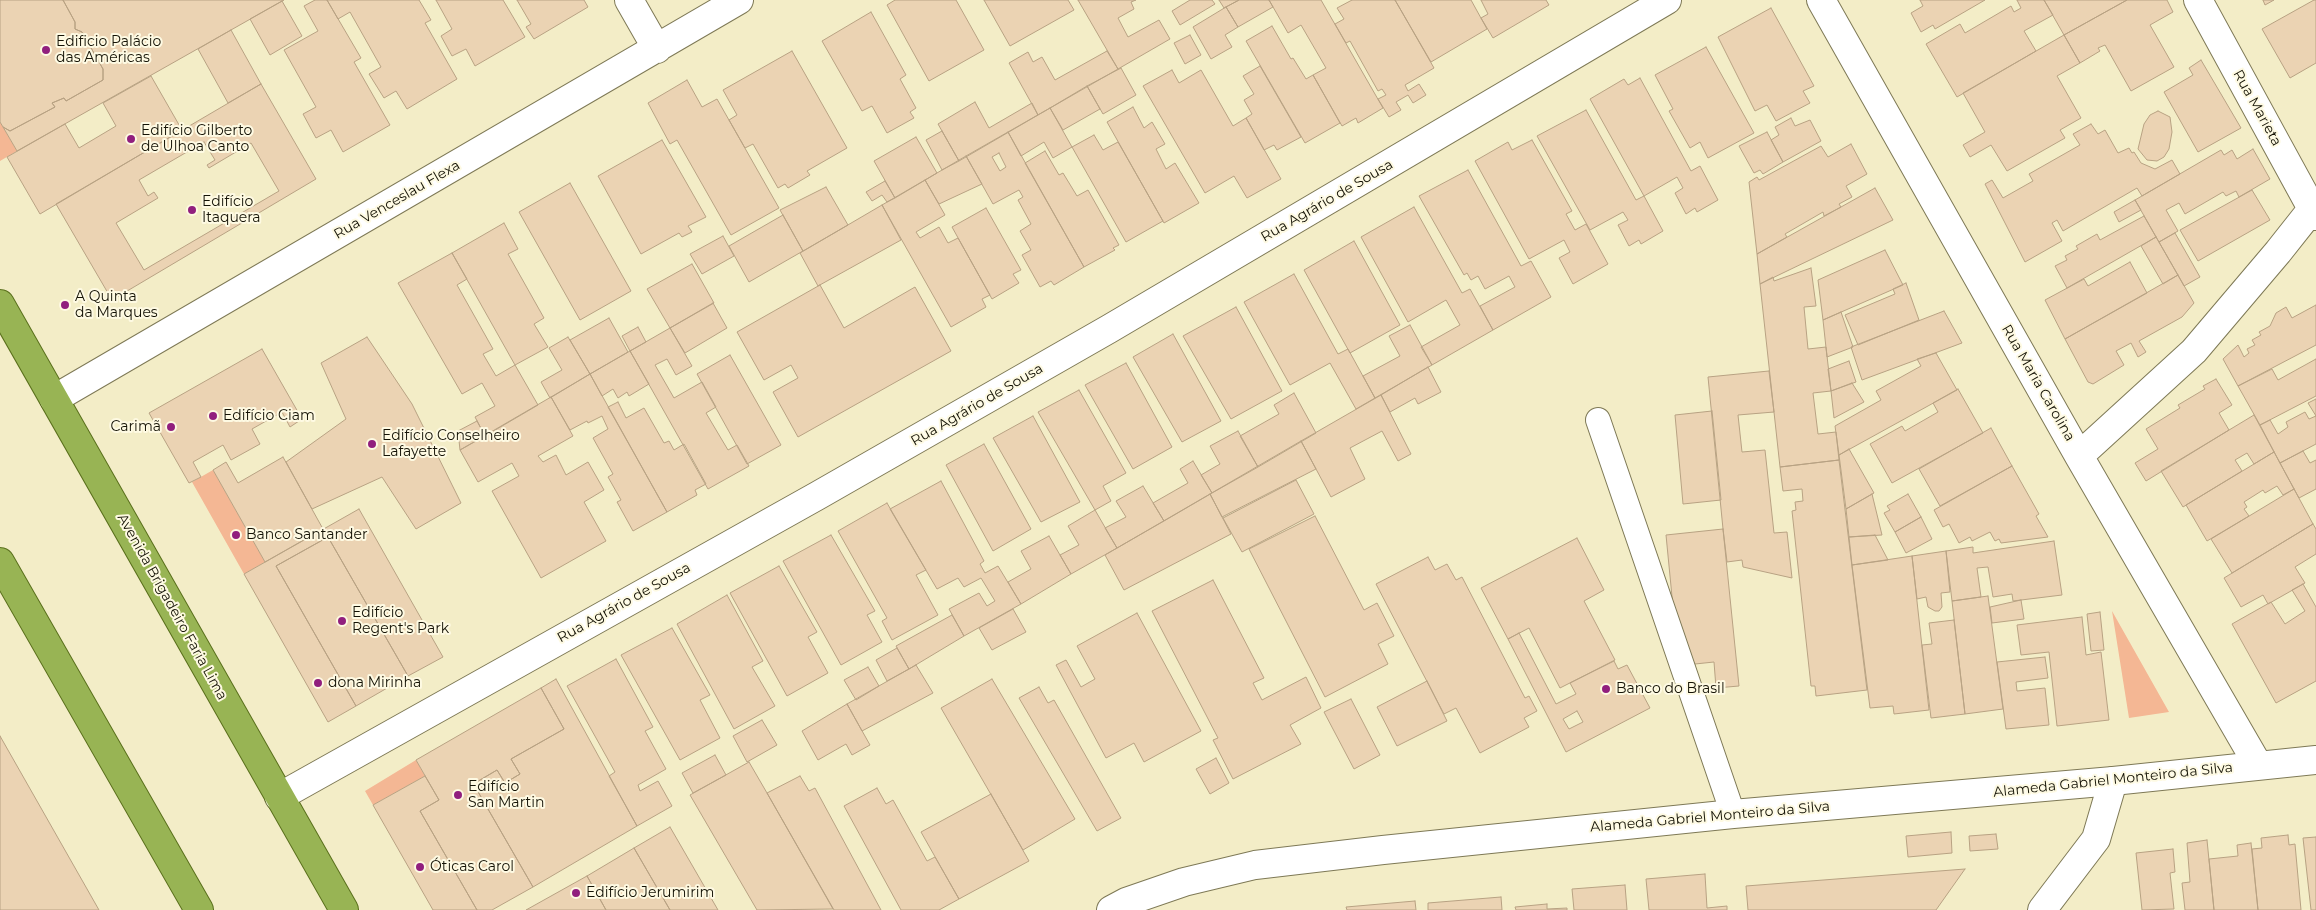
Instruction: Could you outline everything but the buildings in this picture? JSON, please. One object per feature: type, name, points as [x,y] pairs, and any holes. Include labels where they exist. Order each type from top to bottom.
[{"type":"highway","name":"Avenida Brigadeiro Faria Lima","points":[[0,304],[278,797],[344,910]]},
{"type":"highway","points":[[0,562],[195,908]]},
{"type":"street","points":[[629,0],[657,49]]},
{"type":"street","name":"Rua Venceslau Flexa","points":[[54,399],[739,0]]},
{"type":"street","name":"Rua Agrário de Sousa","points":[[278,797],[808,501],[1100,334],[1668,0]]},
{"type":"street","name":"Rua Maria Carolina","points":[[1821,0],[2079,456],[2258,765]]},
{"type":"street","name":"Rua Marieta","points":[[2198,0],[2315,210]]},
{"type":"street","points":[[2079,456],[2194,351],[2315,210]]},
{"type":"street","name":"Alameda Gabriel Monteiro da Silva","points":[[1111,910],[1126,902],[1184,882],[1255,865],[1733,814],[2113,781],[2316,760]]},
{"type":"street","points":[[2042,910],[2096,839],[2113,781]]},
{"type":"lane","points":[[1598,420],[1733,814]]},
{"type":"shaded area","points":[[0,122],[17,151],[0,161]]},
{"type":"shaded area","points":[[213,470],[265,562],[244,574],[192,482]]},
{"type":"shaded area","points":[[2112,611],[2169,712],[2129,718]]},
{"type":"shaded area","points":[[416,760],[425,776],[373,805],[365,791]]},
{"type":"place","name":"Edificio Palácio das Américas","points":[[46,50]]},
{"type":"place","name":"Edifício Gilberto de Ulhoa Canto","points":[[131,139]]},
{"type":"place","name":"Edifício Itaquera","points":[[192,210]]},
{"type":"place","name":"A Quinta da Marques","points":[[65,305]]},
{"type":"place","name":"Edifício Ciam","points":[[213,416]]},
{"type":"place","name":"Carimã","points":[[171,427]]},
{"type":"place","name":"Edifício Conselheiro Lafayette","points":[[372,444]]},
{"type":"place","name":"Banco Santander","points":[[236,535]]},
{"type":"place","name":"Edifício Regent's Park","points":[[342,621]]},
{"type":"place","name":"dona Mirinha","points":[[318,683]]},
{"type":"place","name":"Banco do Brasil","points":[[1606,689]]},
{"type":"place","name":"Edifício San Martin","points":[[458,795]]},
{"type":"place","name":"Óticas Carol","points":[[420,867]]},
{"type":"place","name":"Edifício Jerumirim","points":[[576,893]]}]
